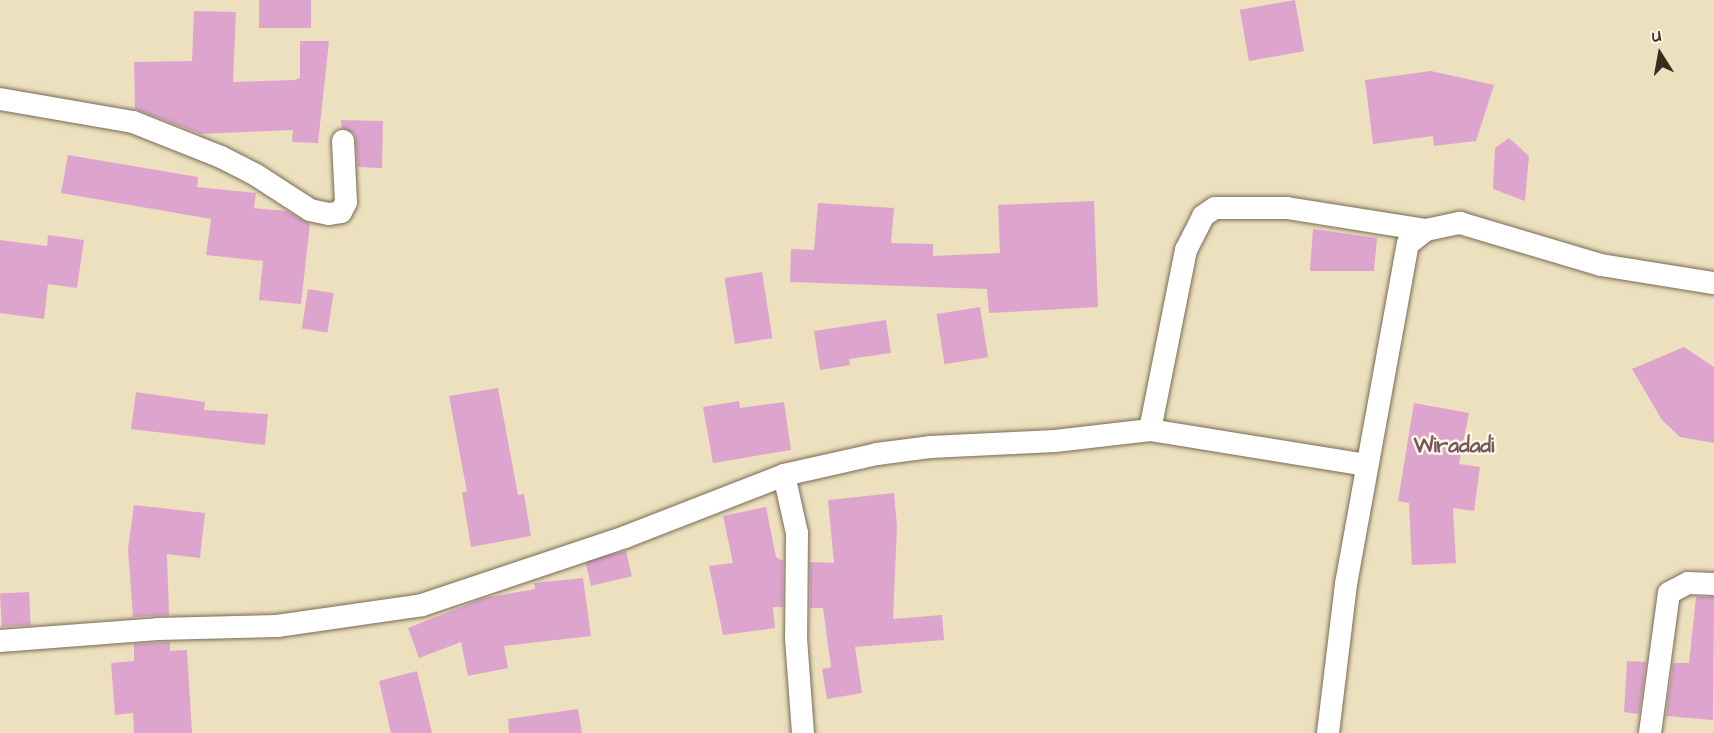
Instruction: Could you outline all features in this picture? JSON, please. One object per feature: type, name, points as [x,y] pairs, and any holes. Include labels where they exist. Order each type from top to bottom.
[{"type":"street","points":[[0,99],[133,122],[221,157],[256,174],[310,210],[329,214],[341,212],[346,202],[343,141]]},
{"type":"street","points":[[1150,430],[1186,250],[1203,216],[1215,208],[1287,208],[1426,230],[1460,223],[1601,265],[1714,283]]},
{"type":"street","points":[[1328,733],[1346,584],[1406,250],[1426,230]]},
{"type":"street","points":[[0,641],[158,629],[277,626],[422,605],[657,526],[784,475],[838,461],[930,447],[1055,441],[1150,430],[1367,465]]},
{"type":"street","points":[[784,475],[797,533],[796,638],[803,733]]},
{"type":"street","points":[[1650,733],[1669,593],[1688,583],[1714,584]]},
{"type":"building","points":[[259,0],[311,0],[311,28],[259,28]]},
{"type":"building","points":[[1295,0],[1304,51],[1249,61],[1240,10]]},
{"type":"building","points":[[194,11],[236,12],[233,82],[300,78],[300,41],[329,41],[318,143],[292,142],[293,130],[201,134],[135,109],[134,62],[192,61]]},
{"type":"building","points":[[1431,71],[1494,85],[1476,141],[1434,146],[1433,136],[1373,144],[1365,80]]},
{"type":"building","points":[[341,120],[383,121],[382,168],[358,167],[355,134],[342,128]]},
{"type":"building","points":[[1509,138],[1529,156],[1525,201],[1493,189],[1495,148]]},
{"type":"building","points":[[68,155],[198,177],[197,187],[256,193],[254,208],[286,211],[310,224],[301,304],[259,300],[263,261],[206,255],[211,219],[61,193]]},
{"type":"building","points":[[1094,201],[1098,307],[989,313],[987,289],[790,282],[791,249],[814,250],[818,203],[894,208],[891,243],[933,244],[933,256],[1000,253],[998,205]]},
{"type":"building","points":[[1313,229],[1377,238],[1374,271],[1310,271]]},
{"type":"building","points":[[48,235],[84,240],[77,288],[48,284],[44,319],[0,313],[0,240],[47,246]]},
{"type":"building","points":[[762,272],[772,338],[735,344],[724,278]]},
{"type":"building","points":[[308,289],[334,293],[327,333],[302,329]]},
{"type":"building","points":[[980,307],[988,357],[945,364],[937,314]]},
{"type":"building","points":[[886,320],[891,353],[849,359],[850,365],[820,370],[814,331]]},
{"type":"building","points":[[1684,347],[1714,367],[1714,443],[1680,437],[1662,420],[1632,369]]},
{"type":"building","points":[[498,388],[518,495],[524,494],[531,536],[471,547],[462,492],[467,492],[449,396]]},
{"type":"building","points":[[136,392],[205,402],[204,410],[268,414],[265,445],[131,429]]},
{"type":"building","points":[[739,401],[740,408],[784,402],[791,450],[713,463],[703,407]]},
{"type":"building","points":[[1414,403],[1469,413],[1459,464],[1480,467],[1474,511],[1453,508],[1456,563],[1412,565],[1409,503],[1398,501]]},
{"type":"building","points":[[894,493],[897,526],[893,619],[942,615],[944,640],[855,647],[862,693],[827,699],[822,669],[831,667],[823,608],[810,608],[810,562],[834,563],[828,500]]},
{"type":"building","points":[[134,505],[205,513],[200,558],[167,554],[169,615],[133,617],[128,549]]},
{"type":"building","points":[[766,507],[776,557],[783,561],[783,607],[773,607],[775,628],[723,635],[709,566],[733,563],[723,516]]},
{"type":"building","points":[[626,551],[632,576],[591,586],[585,560]]},
{"type":"building","points":[[583,578],[591,636],[504,646],[508,668],[468,676],[461,642],[419,658],[408,628],[484,598],[535,589],[534,583]]},
{"type":"building","points":[[29,592],[31,625],[2,626],[0,594]]},
{"type":"building","points":[[1696,597],[1714,597],[1713,720],[1666,716],[1673,663],[1689,663]]},
{"type":"building","points":[[170,642],[170,651],[187,650],[192,733],[134,733],[133,713],[115,715],[111,663],[134,661],[134,644]]},
{"type":"building","points":[[1627,661],[1646,662],[1639,714],[1624,712]]},
{"type":"building","points":[[417,671],[432,733],[391,733],[379,681]]},
{"type":"building","points":[[578,709],[582,733],[509,733],[508,719]]},
{"type":"district","name":"Wiradadi","points":[[1454,446]]}]
